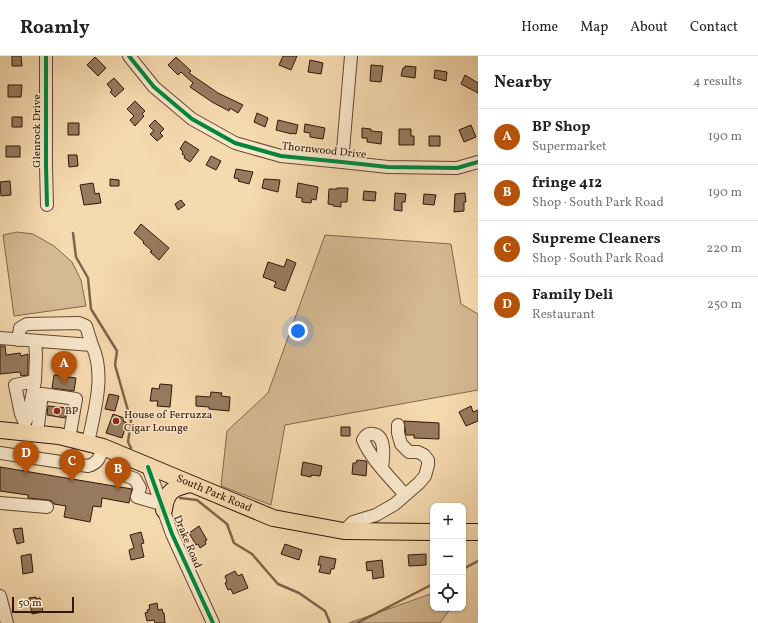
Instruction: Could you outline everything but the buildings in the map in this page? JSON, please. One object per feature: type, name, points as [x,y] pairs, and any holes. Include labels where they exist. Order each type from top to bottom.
[{"type":"main road","name":"South Park Road","points":[[0,430],[28,429],[96,445],[120,453],[273,518],[344,531],[430,532]]},
{"type":"main road","points":[[162,507],[165,499],[176,488],[190,484]]},
{"type":"main road","points":[[466,532],[478,532]]},
{"type":"street","name":"Glenrock Drive","points":[[46,56],[47,205]]},
{"type":"street","name":"Thornwood Drive","points":[[129,56],[154,86],[192,119],[235,143],[281,156],[388,167],[457,168],[478,162]]},
{"type":"street","points":[[342,162],[351,56]]},
{"type":"street","points":[[0,454],[88,466],[94,465],[97,462],[98,363],[86,326],[79,322],[27,324],[20,328],[18,340]]},
{"type":"street","points":[[0,338],[92,345]]},
{"type":"street","points":[[28,429],[29,412],[35,381],[35,341]]},
{"type":"street","points":[[28,429],[21,414],[16,385],[35,381]]},
{"type":"street","points":[[28,429],[42,394],[76,400],[69,439]]},
{"type":"street","points":[[344,531],[353,522],[376,514],[395,504],[425,476],[428,460],[424,455],[418,452],[409,452],[400,444],[398,425]]},
{"type":"street","points":[[120,453],[116,472],[137,483],[137,497],[162,507]]},
{"type":"street","name":"Drake Road","points":[[148,466],[172,534],[213,623]]},
{"type":"street","points":[[382,468],[405,495]]},
{"type":"street","points":[[0,503],[47,507]]},
{"type":"street","points":[[0,596],[7,623]]},
{"type":"shaded area","points":[[17,232],[33,234],[54,246],[72,262],[81,280],[86,306],[14,316],[3,235]]},
{"type":"shaded area","points":[[325,235],[451,244],[461,304],[478,314],[478,390],[285,425],[271,505],[221,486],[227,431],[268,393]]},
{"type":"shaded area","points":[[430,594],[430,611],[449,611],[440,623],[349,623]]},
{"type":"waterway","points":[[73,233],[76,257],[88,278],[91,309],[117,351],[115,365],[131,421],[128,442],[131,448]]},
{"type":"waterway","points":[[180,498],[197,500],[227,524],[234,543],[252,554],[278,584],[299,593],[325,611],[330,623]]},
{"type":"waterway","points":[[466,567],[478,561]]},
{"type":"waterway","points":[[357,623],[430,586]]},
{"type":"cycle path","points":[[46,56],[47,205]]},
{"type":"cycle path","points":[[129,56],[154,87],[192,119],[235,143],[281,156],[388,167],[457,168],[478,162]]},
{"type":"cycle path","points":[[148,467],[172,534],[213,623]]},
{"type":"place","name":"BP Shop","points":[[64,384]]},
{"type":"place","name":"BP","points":[[57,411]]},
{"type":"place","name":"House of Ferruzza Cigar Lounge","points":[[116,421]]},
{"type":"place","name":"Family Deli","points":[[26,474]]},
{"type":"place","name":"Supreme Cleaners","points":[[72,482]]},
{"type":"place","name":"fringe 412","points":[[118,490]]}]
